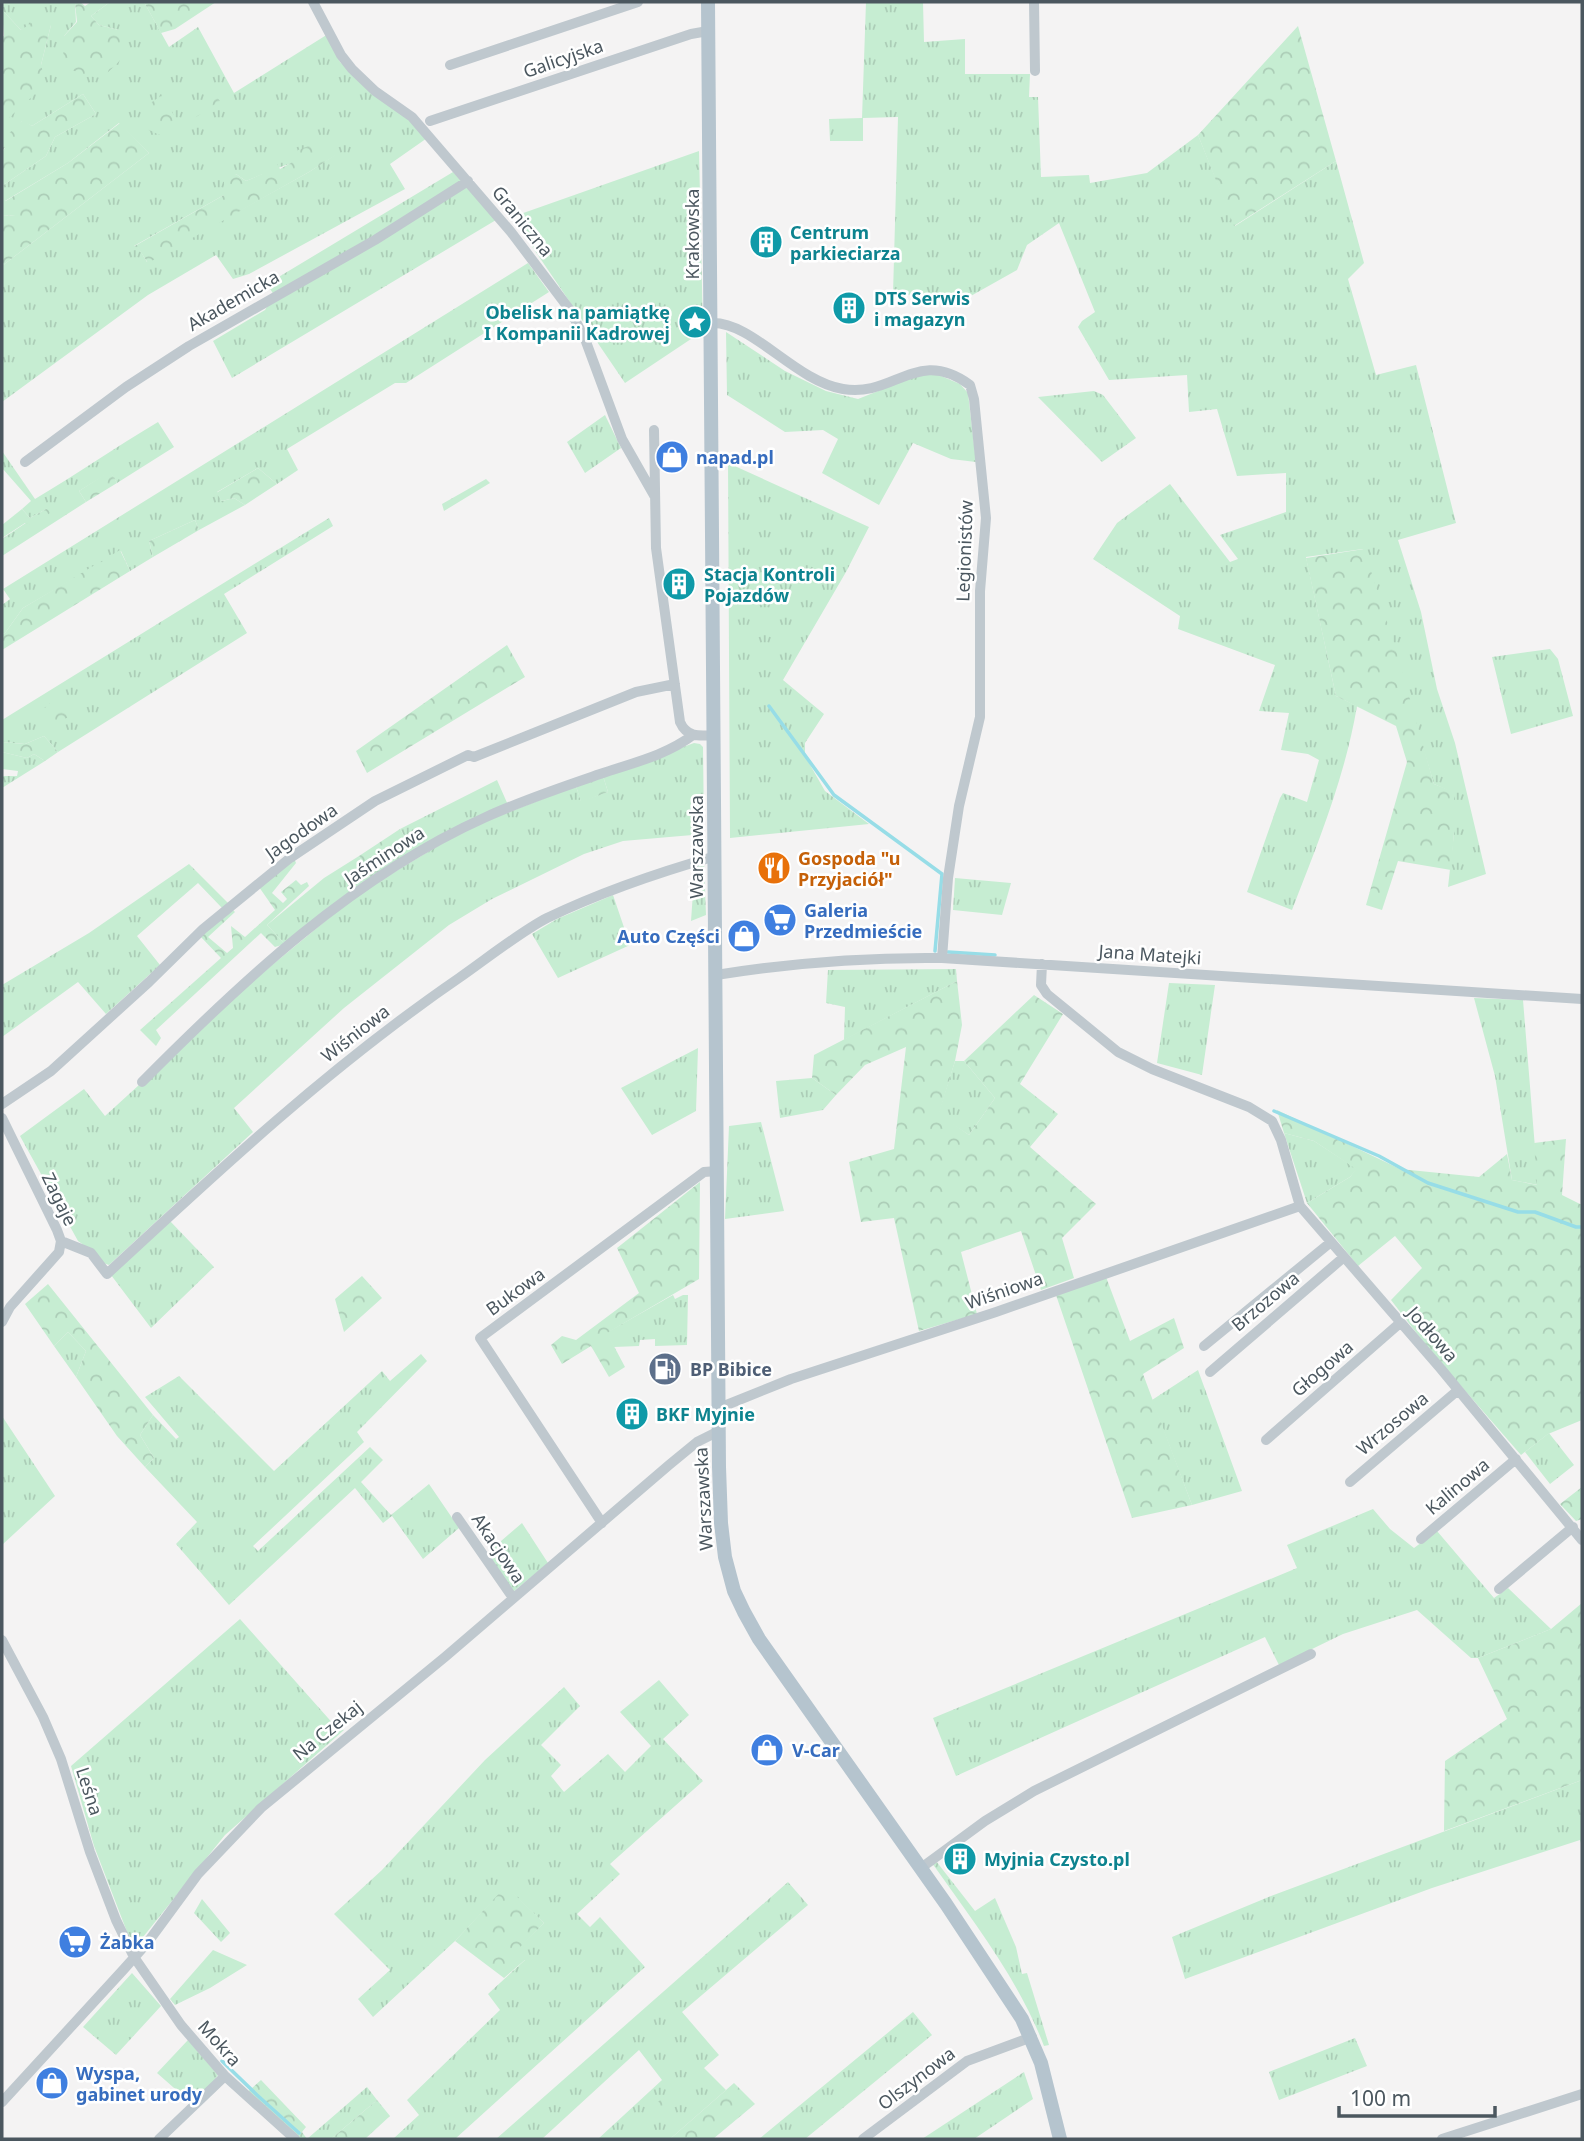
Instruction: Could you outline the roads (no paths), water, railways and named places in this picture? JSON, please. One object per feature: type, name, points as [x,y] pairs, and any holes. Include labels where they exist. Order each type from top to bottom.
[{"type":"main road","name":"Krakowska","points":[[708,2],[713,550]]},
{"type":"main road","name":"Warszawska","points":[[713,550],[719,1431],[723,1544],[730,1577],[744,1612],[795,1692],[921,1868],[1000,1984],[1032,2037],[1051,2097],[1060,2139]]},
{"type":"street","name":"Graniczna","points":[[313,2],[352,69],[375,91],[412,117],[511,232],[570,310],[584,339],[622,439],[655,497]]},
{"type":"street","points":[[450,65],[638,2]]},
{"type":"street","points":[[1034,2],[1035,71]]},
{"type":"street","name":"Galicyjska","points":[[430,121],[691,34],[709,32]]},
{"type":"street","name":"Akademicka","points":[[25,462],[126,387],[189,346],[375,240],[468,181]]},
{"type":"street","name":"Legionistów","points":[[712,323],[736,326],[790,365],[822,384],[834,387],[868,390],[905,375],[932,370],[948,372],[970,385],[974,400],[986,518],[980,591],[980,717],[959,806],[948,877],[942,958]]},
{"type":"street","name":"Graniczna","points":[[654,430],[656,548],[680,722],[693,736]]},
{"type":"street","name":"Jagodowa","points":[[2,1104],[51,1071],[203,929],[290,858],[374,801],[468,755],[474,757],[636,692],[675,684]]},
{"type":"street","points":[[693,736],[715,735]]},
{"type":"street","name":"Jaśminowa","points":[[142,1082],[286,947],[395,866],[485,817],[675,748],[693,736]]},
{"type":"street","name":"Wiśniowa","points":[[61,1241],[91,1253],[107,1274],[307,1092],[432,996],[545,919],[686,863],[716,856]]},
{"type":"street","name":"Jana Matejki","points":[[716,975],[873,957],[942,958],[1582,999]]},
{"type":"street","name":"Jodłowa","points":[[1042,964],[1041,985],[1047,994],[1118,1052],[1152,1069],[1249,1107],[1272,1121],[1300,1206],[1582,1540]]},
{"type":"street","name":"Zagaje","points":[[2,1118],[61,1241],[59,1252],[10,1307],[2,1322]]},
{"type":"street","name":"Bukowa","points":[[602,1522],[480,1338],[704,1172],[717,1171]]},
{"type":"street","name":"Wiśniowa","points":[[719,1408],[790,1379],[996,1312],[1300,1206]]},
{"type":"street","name":"Brzozowa","points":[[1204,1346],[1331,1242]]},
{"type":"street","name":"Brzozowa","points":[[1210,1372],[1344,1257]]},
{"type":"street","name":"Głogowa","points":[[1266,1440],[1401,1323]]},
{"type":"street","name":"Wrzosowa","points":[[1350,1482],[1457,1391]]},
{"type":"street","name":"Na Czekaj","points":[[2,2102],[134,1957],[198,1874],[261,1808],[697,1443],[719,1431]]},
{"type":"street","name":"Kalinowa","points":[[1421,1539],[1516,1459]]},
{"type":"street","name":"Akacjowa","points":[[457,1517],[513,1598]]},
{"type":"street","points":[[1499,1590],[1573,1527]]},
{"type":"street","name":"Leśna","points":[[2,1640],[43,1717],[61,1759],[90,1852],[116,1920],[134,1957]]},
{"type":"street","points":[[921,1868],[985,1821],[1034,1791],[1311,1654]]},
{"type":"street","name":"Mokra","points":[[134,1957],[181,2025],[225,2076],[295,2139]]},
{"type":"street","name":"Olszynowa","points":[[863,2139],[967,2061],[1032,2037]]},
{"type":"street","points":[[159,2139],[225,2076]]},
{"type":"street","points":[[1442,2139],[1582,2094]]},
{"type":"waterway","points":[[769,706],[834,795],[942,874],[935,951]]},
{"type":"waterway","points":[[948,952],[995,955]]},
{"type":"waterway","points":[[1274,1111],[1379,1156],[1428,1183],[1518,1212],[1535,1212],[1582,1227]]},
{"type":"waterway","points":[[222,2061],[299,2133]]},
{"type":"place","name":"Centrum parkieciarza","points":[[766,242]]},
{"type":"place","name":"DTS Serwis i magazyn","points":[[849,308]]},
{"type":"place","name":"Obelisk na pamiątkę I Kompanii Kadrowej","points":[[695,322]]},
{"type":"place","name":"napad.pl","points":[[672,457]]},
{"type":"place","name":"Stacja Kontroli Pojazdów","points":[[679,584]]},
{"type":"place","name":"Gospoda \"u Przyjaciół\"","points":[[774,868]]},
{"type":"place","name":"Galeria Przedmieście","points":[[780,920]]},
{"type":"place","name":"Auto Części","points":[[744,936]]},
{"type":"place","name":"BP Bibice","points":[[665,1369]]},
{"type":"place","name":"BKF Myjnie","points":[[632,1414]]},
{"type":"place","name":"V-Car","points":[[767,1750]]},
{"type":"place","name":"Myjnia Czysto.pl","points":[[960,1859]]},
{"type":"place","name":"Żabka","points":[[75,1942]]},
{"type":"place","name":"Wyspa, gabinet urody","points":[[52,2083]]}]
